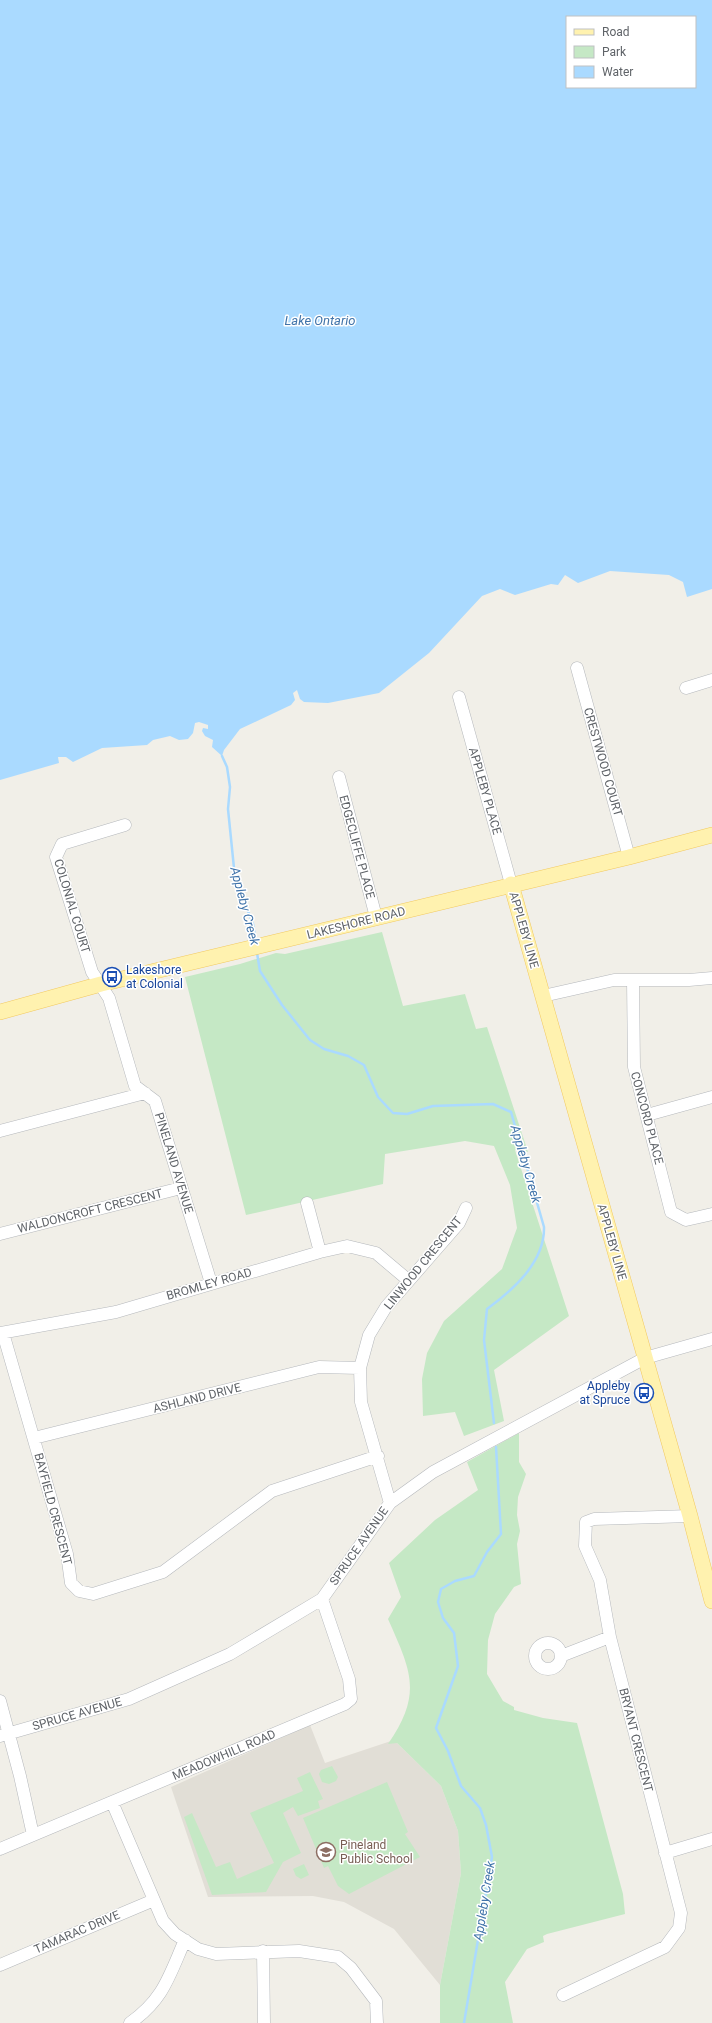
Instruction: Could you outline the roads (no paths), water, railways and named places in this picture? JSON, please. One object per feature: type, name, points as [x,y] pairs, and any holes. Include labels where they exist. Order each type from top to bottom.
[{"type":"main road","name":"LAKESHORE ROAD","points":[[0,1012],[101,984],[269,945],[376,917],[629,857],[712,835]]},
{"type":"main road","name":"APPLEBY LINE","points":[[511,884],[709,1581],[712,1601]]},
{"type":"street","name":"CRESTWOOD COURT","points":[[577,668],[629,857]]},
{"type":"street","points":[[686,688],[712,680]]},
{"type":"street","name":"APPLEBY PLACE","points":[[458,697],[511,884]]},
{"type":"street","name":"EDGECLIFFE PLACE","points":[[339,777],[376,917]]},
{"type":"street","name":"COLONIAL COURT","points":[[101,984],[92,972],[56,857],[62,844],[125,825]]},
{"type":"street","points":[[543,996],[605,981],[689,980],[712,978]]},
{"type":"street","name":"CONCORD PLACE","points":[[633,980],[634,1067],[671,1212],[686,1220],[712,1214]]},
{"type":"street","name":"PINELAND AVENUE","points":[[101,984],[109,998],[135,1086],[155,1101],[211,1283]]},
{"type":"street","points":[[0,1131],[145,1093]]},
{"type":"street","points":[[647,1115],[712,1097]]},
{"type":"street","name":"WALDONCROFT CRESCENT","points":[[0,1234],[181,1188]]},
{"type":"street","points":[[307,1203],[320,1252]]},
{"type":"street","name":"LINWOOD CRESCENT","points":[[390,1503],[378,1456],[361,1402],[360,1368],[369,1335],[386,1307],[459,1222],[466,1208]]},
{"type":"street","name":"BROMLEY ROAD","points":[[1,1333],[116,1312],[211,1283],[320,1252],[347,1246],[376,1253],[408,1280]]},
{"type":"street","name":"BAYFIELD CRESCENT","points":[[1,1333],[34,1438],[67,1554],[71,1583],[79,1591],[93,1594],[163,1572],[272,1491],[378,1456]]},
{"type":"street","name":"SPRUCE AVENUE","points":[[5,1735],[129,1699],[230,1654],[322,1599],[390,1503],[433,1472],[645,1358],[712,1339]]},
{"type":"street","name":"ASHLAND DRIVE","points":[[34,1438],[319,1367],[360,1368]]},
{"type":"street","name":"BRYANT CRESCENT","points":[[563,1995],[665,1947],[679,1928],[681,1913],[610,1637],[600,1580],[585,1546],[586,1522],[594,1519],[690,1516]]},
{"type":"street","name":"MEADOWHILL ROAD","points":[[0,1849],[345,1704],[351,1699],[350,1680],[322,1599]]},
{"type":"street","points":[[561,1656],[610,1637]]},
{"type":"street","points":[[0,1701],[5,1735],[33,1835]]},
{"type":"street","points":[[112,1802],[163,1921],[175,1934],[198,1949],[216,1954],[299,1951],[338,1957],[351,1968],[376,2001],[377,2023]]},
{"type":"street","points":[[665,1853],[712,1839]]},
{"type":"street","name":"TAMARAC DRIVE","points":[[0,1965],[154,1900]]},
{"type":"street","points":[[130,2023],[145,2013],[164,1990],[185,1940]]},
{"type":"street","points":[[263,1952],[264,2023]]},
{"type":"water","name":"Lake Ontario","points":[[0,0],[712,0],[712,589],[687,597],[683,582],[669,575],[610,571],[578,583],[565,575],[558,585],[551,584],[515,595],[500,589],[482,596],[429,653],[379,693],[328,703],[304,702],[300,699],[297,690],[293,693],[295,700],[291,705],[240,729],[224,750],[222,756],[212,747],[213,740],[205,736],[202,731],[203,728],[208,729],[208,725],[199,722],[195,723],[193,733],[188,739],[179,740],[170,736],[153,740],[147,745],[102,748],[73,762],[66,757],[58,757],[59,763],[0,780]]},
{"type":"waterway","name":"Appleby Creek","points":[[222,756],[227,767],[230,787],[228,809],[235,878],[253,924],[256,942]]},
{"type":"waterway","name":"Appleby Creek","points":[[257,953],[260,971],[282,1005],[310,1040],[324,1049],[348,1056],[364,1065],[378,1097],[393,1113],[407,1114],[433,1106],[493,1104],[511,1112],[544,1227],[543,1240],[539,1252],[526,1274],[507,1293],[487,1309],[484,1340],[494,1423]]},
{"type":"waterway","name":"Appleby Creek","points":[[464,2023],[492,1857],[486,1825],[480,1808],[461,1786],[448,1751],[436,1728],[458,1666],[454,1633],[443,1618],[438,1602],[441,1589],[455,1581],[474,1576],[487,1552],[501,1534],[496,1447]]},
{"type":"place","name":"Lakeshore at Colonial","points":[[112,977]]},
{"type":"place","name":"Appleby at Spruce","points":[[644,1393]]},
{"type":"place","name":"Pineland Public School","points":[[326,1852]]}]
